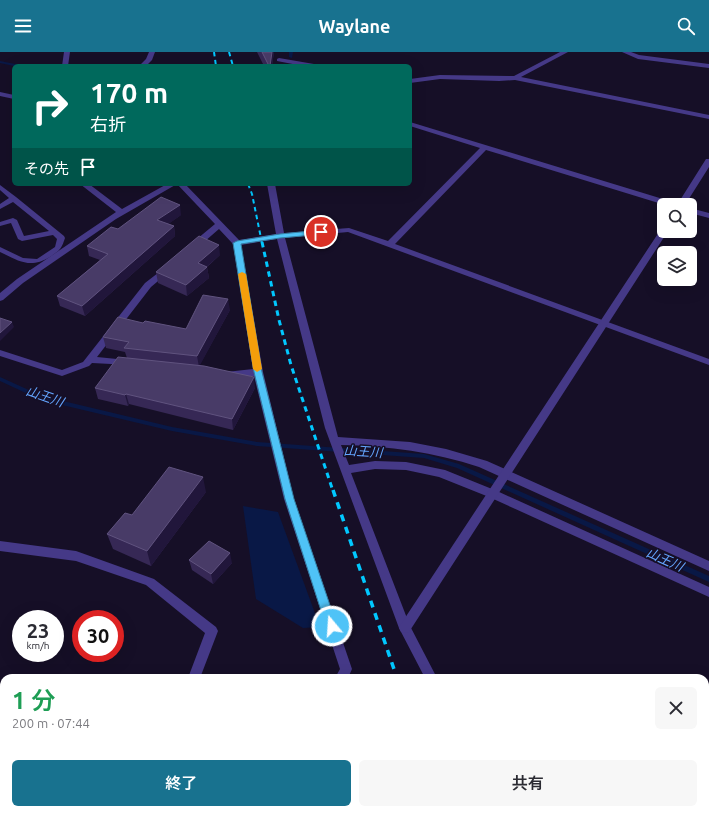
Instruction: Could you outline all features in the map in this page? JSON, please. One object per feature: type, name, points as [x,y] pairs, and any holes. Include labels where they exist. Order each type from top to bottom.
[{"type":"street","points":[[65,64],[67,52]]},
{"type":"street","points":[[144,64],[149,60],[152,52]]},
{"type":"street","points":[[280,52],[278,63],[290,64]]},
{"type":"street","points":[[515,78],[565,52]]},
{"type":"street","points":[[625,52],[638,57],[709,66]]},
{"type":"street","points":[[412,81],[440,77],[493,79],[515,78],[709,117]]},
{"type":"street","points":[[0,94],[12,97]]},
{"type":"street","points":[[412,125],[657,200]]},
{"type":"street","points":[[389,245],[485,147]]},
{"type":"street","points":[[685,198],[709,161]]},
{"type":"street","points":[[87,186],[121,212]]},
{"type":"street","points":[[0,298],[57,252],[121,212],[169,186]]},
{"type":"street","points":[[183,186],[237,243],[258,372],[289,499],[346,669],[343,674]]},
{"type":"street","points":[[271,186],[280,236],[336,444],[405,628],[429,674]]},
{"type":"street","points":[[697,212],[709,216]]},
{"type":"street","points":[[190,250],[219,225]]},
{"type":"street","points":[[237,243],[280,236],[349,230],[709,362]]},
{"type":"street","points":[[405,628],[659,238]]},
{"type":"street","points":[[0,353],[62,373],[86,364],[148,285],[172,265]]},
{"type":"street","points":[[90,359],[136,364]]},
{"type":"street","points":[[217,373],[231,375],[258,372]]},
{"type":"street","points":[[336,444],[383,442],[422,447],[464,457],[483,464],[505,476],[709,566]]},
{"type":"street","points":[[343,465],[406,466],[441,473],[493,494],[709,592]]},
{"type":"street","points":[[0,546],[76,556],[150,582],[212,631],[196,674]]},
{"type":"lane","points":[[0,187],[61,238],[57,252],[38,261],[22,260],[0,249]]},
{"type":"lane","points":[[0,207],[14,198]]},
{"type":"lane","points":[[0,224],[14,220],[22,239],[55,232]]},
{"type":"water","points":[[243,506],[278,512],[320,627],[303,628],[256,599]]},
{"type":"building","points":[[262,52],[272,52],[270,64],[268,64]]},
{"type":"building","points":[[161,197],[180,205],[157,220],[174,226],[82,306],[57,296],[108,254],[87,246],[111,227],[118,229]]},
{"type":"building","points":[[199,236],[219,245],[198,263],[207,267],[186,285],[156,272]]},
{"type":"building","points":[[203,295],[228,299],[197,356],[124,348],[129,342],[103,337],[118,317],[143,323],[145,321],[186,329]]},
{"type":"building","points":[[0,318],[12,322],[0,333]]},
{"type":"building","points":[[118,357],[204,366],[254,377],[232,419],[95,388]]},
{"type":"building","points":[[169,467],[203,477],[147,551],[107,534],[125,513],[132,515]]},
{"type":"building","points":[[209,541],[230,553],[211,574],[189,560]]},
{"type":"waterway","points":[[291,52],[291,57]]},
{"type":"waterway","points":[[0,62],[12,64]]},
{"type":"waterway","name":"山王川","points":[[0,379],[41,398],[172,429],[257,444],[424,456],[459,466],[709,579]]},
{"type":"railway","points":[[214,52],[216,64]]},
{"type":"railway","points":[[229,52],[232,64]]},
{"type":"railway","points":[[249,186],[252,194],[262,243]]},
{"type":"railway","points":[[262,242],[279,320],[291,365],[333,491]]},
{"type":"railway","points":[[333,490],[396,674]]},
{"type":"slow traffic","points":[[242,274],[257,369]]},
{"type":"route","points":[[321,232],[280,236],[237,243],[258,372],[289,499],[332,626]]}]
